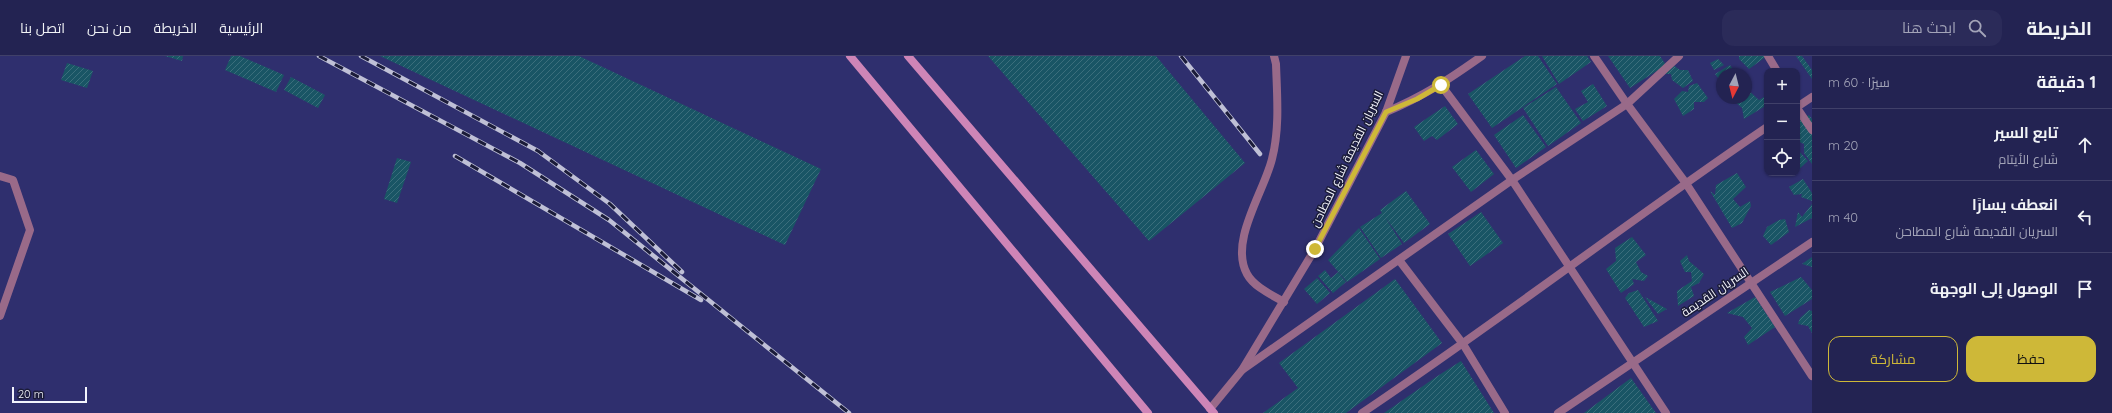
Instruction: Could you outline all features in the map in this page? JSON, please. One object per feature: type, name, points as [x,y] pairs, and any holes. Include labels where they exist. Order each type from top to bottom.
[{"type":"main road","points":[[850,56],[1148,413]]},
{"type":"main road","points":[[908,56],[1212,411]]},
{"type":"street","points":[[1274,56],[1276,64],[1277,122],[1272,159],[1242,241],[1243,259],[1247,274],[1257,285],[1284,302]]},
{"type":"street","name":"السريان القديمة شارع المطاحن","points":[[1212,411],[1242,370],[1315,249],[1386,112],[1406,56]]},
{"type":"street","points":[[1386,112],[1417,99],[1441,85],[1482,56]]},
{"type":"street","points":[[1594,56],[1627,104],[1685,182],[1812,376]]},
{"type":"street","points":[[1242,370],[1512,180],[1627,104],[1679,56]]},
{"type":"street","points":[[1768,56],[1775,68]]},
{"type":"street","points":[[1441,85],[1512,180],[1666,413]]},
{"type":"street","points":[[1800,105],[1812,97]]},
{"type":"street","points":[[1800,112],[1812,130]]},
{"type":"street","points":[[1362,413],[1463,344],[1685,182],[1764,129]]},
{"type":"street","points":[[0,176],[13,180],[30,230],[0,316]]},
{"type":"street","name":"السريان القديمة","points":[[1558,413],[1812,242]]},
{"type":"street","points":[[1399,260],[1463,344],[1505,413]]},
{"type":"building","points":[[165,56],[183,56],[182,61]]},
{"type":"building","points":[[231,56],[240,56],[284,75],[276,92],[225,70]]},
{"type":"building","points":[[380,56],[579,56],[821,169],[785,245]]},
{"type":"building","points":[[988,56],[1156,56],[1245,163],[1149,241]]},
{"type":"building","points":[[1525,56],[1538,56],[1557,84],[1492,128],[1468,94]]},
{"type":"building","points":[[1542,56],[1587,56],[1591,62],[1559,84]]},
{"type":"building","points":[[1608,56],[1660,56],[1666,65],[1630,88]]},
{"type":"building","points":[[1739,56],[1767,56],[1750,68],[1748,68],[1739,59]]},
{"type":"building","points":[[1796,56],[1802,56],[1812,70],[1812,79]]},
{"type":"building","points":[[1718,59],[1724,65],[1714,70],[1710,63]]},
{"type":"building","points":[[67,63],[93,71],[87,88],[61,80]]},
{"type":"building","points":[[1673,65],[1680,70],[1688,70],[1693,81],[1683,88],[1672,80],[1671,74],[1665,74]]},
{"type":"building","points":[[1730,65],[1732,68],[1725,68]]},
{"type":"building","points":[[291,77],[325,95],[318,108],[284,90]]},
{"type":"building","points":[[1697,83],[1708,98],[1704,102],[1694,102],[1694,109],[1683,116],[1674,99],[1682,91],[1688,92],[1689,86]]},
{"type":"building","points":[[1593,84],[1607,106],[1583,121],[1575,109],[1588,102],[1581,91]]},
{"type":"building","points":[[1556,87],[1581,123],[1548,146],[1523,108]]},
{"type":"building","points":[[1752,94],[1759,100],[1764,97],[1764,107],[1744,119],[1742,108],[1737,104],[1752,104]]},
{"type":"building","points":[[1445,106],[1458,124],[1437,140],[1432,136],[1424,141],[1414,127]]},
{"type":"building","points":[[1523,115],[1546,147],[1516,168],[1494,135]]},
{"type":"building","points":[[1809,115],[1812,119],[1812,164],[1804,153],[1804,144],[1800,142],[1800,120]]},
{"type":"building","points":[[1476,150],[1494,174],[1471,192],[1452,167]]},
{"type":"building","points":[[1800,152],[1808,161],[1800,168]]},
{"type":"building","points":[[397,158],[411,162],[397,203],[384,199]]},
{"type":"building","points":[[1737,173],[1746,187],[1733,199],[1740,207],[1750,201],[1751,206],[1742,223],[1732,228],[1710,191],[1715,195],[1716,185]]},
{"type":"building","points":[[1803,179],[1812,193],[1812,201],[1801,197],[1802,194],[1794,195],[1789,187]]},
{"type":"building","points":[[1406,191],[1430,224],[1404,243],[1385,217],[1402,244],[1381,258],[1360,227],[1382,213],[1380,210]]},
{"type":"building","points":[[1812,204],[1812,218],[1795,227],[1798,212],[1802,217]]},
{"type":"building","points":[[1481,212],[1503,243],[1470,266],[1448,234]]},
{"type":"building","points":[[1785,219],[1789,232],[1771,245],[1763,236],[1767,227],[1779,220]]},
{"type":"building","points":[[1359,228],[1380,259],[1347,282],[1328,260]]},
{"type":"building","points":[[1632,237],[1646,255],[1636,262],[1641,272],[1648,276],[1644,281],[1632,279],[1634,284],[1621,293],[1606,269],[1616,261],[1615,248]]},
{"type":"building","points":[[1687,255],[1689,261],[1704,274],[1699,283],[1691,287],[1694,296],[1678,306],[1677,291],[1692,281],[1691,272],[1685,272],[1680,261]]},
{"type":"building","points":[[1812,257],[1812,267],[1802,264]]},
{"type":"building","points":[[1325,270],[1331,278],[1338,272],[1346,282],[1333,293],[1318,276]]},
{"type":"building","points":[[1801,277],[1812,290],[1812,299],[1785,316],[1770,292]]},
{"type":"building","points":[[1317,278],[1330,293],[1317,304],[1304,289]]},
{"type":"building","points":[[1395,279],[1442,343],[1346,413],[1263,413],[1298,388],[1279,363]]},
{"type":"building","points":[[1638,290],[1658,321],[1644,327],[1625,298],[1629,293]]},
{"type":"building","points":[[1645,297],[1667,309],[1658,314]]},
{"type":"building","points":[[1755,297],[1775,327],[1748,345],[1744,337],[1752,328],[1743,317],[1727,313]]},
{"type":"building","points":[[1809,310],[1812,311],[1812,333],[1808,326],[1798,324],[1800,318]]},
{"type":"building","points":[[1461,361],[1494,413],[1384,413],[1436,377]]},
{"type":"building","points":[[1631,378],[1656,413],[1584,413]]},
{"type":"railway","points":[[319,56],[520,163],[609,220],[849,413]]},
{"type":"railway","points":[[361,56],[538,151],[610,204],[682,272]]},
{"type":"railway","points":[[1181,56],[1260,154]]},
{"type":"railway","points":[[455,156],[701,300]]},
{"type":"route","points":[[1315,249],[1386,112],[1417,99],[1441,85]]}]
